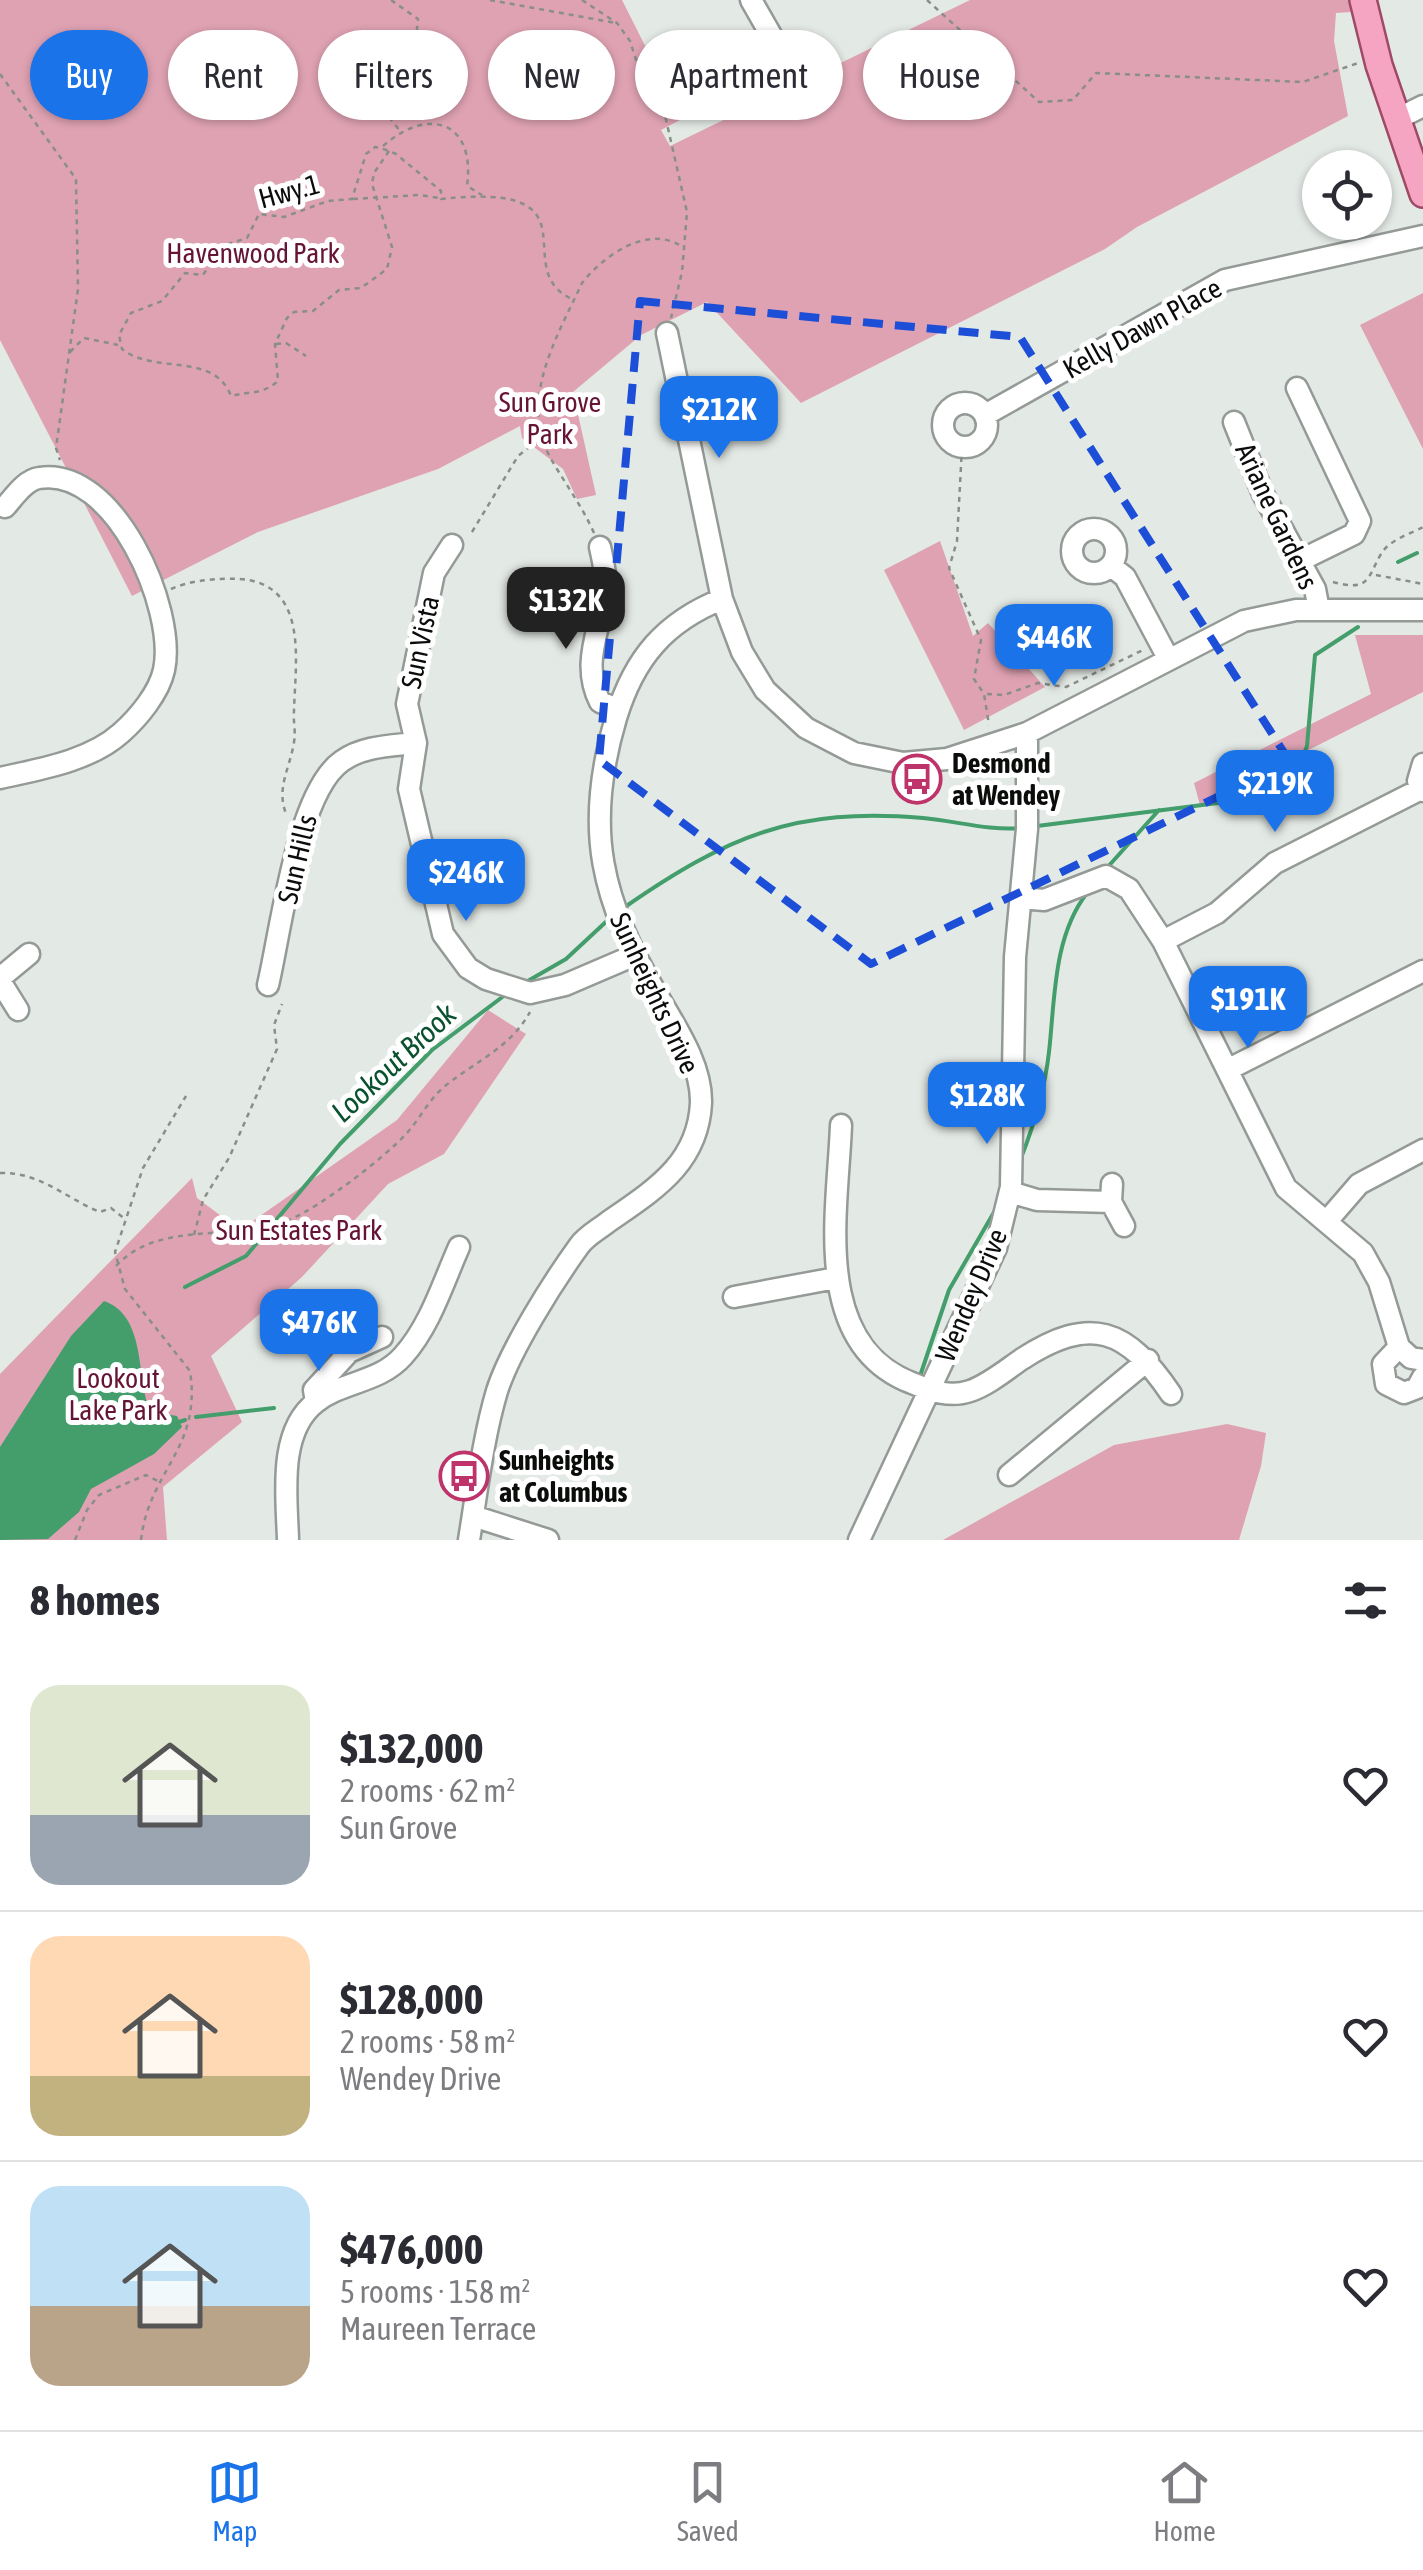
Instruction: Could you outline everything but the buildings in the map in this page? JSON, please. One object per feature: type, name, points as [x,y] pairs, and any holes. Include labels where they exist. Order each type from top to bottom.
[{"type":"main road","points":[[1363,0],[1396,119],[1423,194]]},
{"type":"street","points":[[751,0],[769,30]]},
{"type":"street","points":[[1396,119],[1423,106]]},
{"type":"street","name":"Kelly Dawn Place","points":[[962,447],[972,446],[985,434],[986,416],[1225,280],[1423,236]]},
{"type":"street","points":[[666,332],[722,599],[742,652],[765,690],[806,728],[854,753],[903,764],[947,760],[1026,733],[1244,620],[1319,610],[1423,610]]},
{"type":"street","points":[[1296,388],[1360,521],[1354,534],[1300,561]]},
{"type":"street","points":[[962,447],[946,438],[943,420],[947,411],[962,402],[972,403],[986,416]]},
{"type":"street","name":"Ariane Gardens","points":[[1234,422],[1263,494],[1315,590],[1319,610]]},
{"type":"street","points":[[0,778],[64,763],[118,736],[145,708],[164,670],[158,597],[146,564],[127,535],[72,482],[54,477],[30,481],[5,508]]},
{"type":"street","name":"Sun Vista","points":[[452,545],[434,573],[406,704],[416,743],[409,789],[443,934],[468,968],[486,979],[530,993],[566,984],[635,955]]},
{"type":"street","points":[[600,547],[605,581],[592,638],[590,683],[600,702],[618,709]]},
{"type":"street","points":[[1110,566],[1125,577],[1168,658]]},
{"type":"street","name":"Sunheights Drive","points":[[469,1540],[498,1389],[552,1287],[582,1241],[673,1176],[694,1142],[701,1100],[692,1058],[635,955],[606,877],[598,832],[600,771],[629,680],[653,645],[683,615],[722,599]]},
{"type":"street","name":"Wendey Drive","points":[[859,1540],[996,1248],[1010,1192],[1020,898],[1028,797],[1026,733]]},
{"type":"street","name":"Sun Hills","points":[[268,985],[307,813],[319,784],[350,756],[372,748],[416,743]]},
{"type":"street","points":[[1163,942],[1217,913],[1275,863],[1422,790],[1418,780],[1423,764]]},
{"type":"street","points":[[1020,898],[1044,900],[1106,876],[1117,878],[1130,889],[1163,942],[1230,1069],[1286,1188],[1306,1208],[1354,1242],[1374,1269],[1399,1347],[1411,1358],[1423,1360]]},
{"type":"street","points":[[18,1010],[0,980],[29,954]]},
{"type":"street","points":[[1230,1069],[1423,971]]},
{"type":"street","points":[[841,1126],[836,1278],[851,1330],[873,1359],[902,1380],[955,1395],[976,1390],[1038,1348],[1082,1331],[1114,1335],[1148,1360],[1171,1394]]},
{"type":"street","points":[[1328,1221],[1359,1184],[1423,1150]]},
{"type":"street","points":[[1010,1192],[1037,1200],[1112,1193],[1124,1226]]},
{"type":"street","points":[[288,1540],[286,1474],[294,1434],[316,1402],[379,1376],[402,1358],[422,1332],[459,1247]]},
{"type":"street","points":[[734,1297],[836,1278]]},
{"type":"street","points":[[316,1402],[314,1390],[349,1352],[382,1337]]},
{"type":"street","points":[[1399,1347],[1383,1364],[1386,1384],[1404,1393],[1416,1388],[1423,1378]]},
{"type":"street","points":[[1009,1476],[1148,1360]]},
{"type":"street","points":[[472,1516],[548,1540]]},
{"type":"path","points":[[391,0],[418,18],[416,38],[378,87],[362,89],[337,81],[329,89],[336,98],[347,95],[375,101],[400,131]]},
{"type":"path","points":[[490,0],[617,23]]},
{"type":"path","points":[[582,0],[617,23],[630,41],[641,75],[662,102],[668,138],[683,182],[688,212],[684,248],[666,332]]},
{"type":"path","points":[[927,0],[1039,102],[1073,100],[1096,72],[1304,82],[1351,68],[1376,51]]},
{"type":"path","points":[[0,74],[76,179],[80,257],[56,448],[60,462]]},
{"type":"path","points":[[441,199],[441,191],[432,180],[381,148],[400,131],[433,123],[453,130],[466,145],[467,186],[484,196]]},
{"type":"path","name":"Hwy.1","points":[[119,344],[131,313],[162,301],[185,273],[203,275],[222,246],[246,238],[259,214],[284,217],[328,201],[352,199],[366,154],[381,148]]},
{"type":"path","points":[[69,353],[84,338],[111,347],[119,344],[130,355],[153,365],[179,362],[202,370],[226,384],[231,396],[258,394],[278,382],[275,344],[282,324],[294,312],[314,311],[339,290],[361,288],[388,269],[392,247],[374,198],[374,173],[389,151]]},
{"type":"path","points":[[352,199],[503,195],[530,206],[540,218],[546,264],[556,288],[574,300]]},
{"type":"path","points":[[600,547],[581,501],[550,458],[542,437],[537,398],[541,379],[574,300],[593,270],[640,242],[669,238],[684,248]]},
{"type":"path","points":[[275,344],[286,343],[306,356]]},
{"type":"path","points":[[472,532],[518,456],[542,437]]},
{"type":"path","points":[[962,447],[957,541],[949,568],[981,640],[974,679],[984,694],[989,720],[986,746]]},
{"type":"path","points":[[1375,575],[1381,554],[1392,542],[1423,527]]},
{"type":"path","points":[[1328,581],[1355,585],[1375,575],[1423,584]]},
{"type":"path","points":[[158,597],[180,585],[251,580],[267,587],[288,608],[299,645],[294,745],[280,801],[288,818]]},
{"type":"path","points":[[984,694],[1004,695],[1038,683],[1066,687],[1149,647]]},
{"type":"path","points":[[194,1236],[200,1226],[203,1200],[229,1158],[277,1049],[274,1025],[282,1004]]},
{"type":"path","points":[[116,1266],[142,1246],[186,1234],[275,1224],[318,1203],[394,1147],[441,1089],[507,1045],[530,1012]]},
{"type":"path","points":[[141,1540],[147,1504],[186,1440],[192,1419],[190,1371],[124,1289],[116,1266],[117,1241],[143,1168],[186,1096]]},
{"type":"path","points":[[0,1173],[38,1178],[89,1208],[100,1212],[111,1208],[126,1220]]},
{"type":"path","points":[[75,1540],[87,1510],[99,1495],[146,1475],[159,1482]]},
{"type":"highlighted area","points":[[640,301],[1020,337],[1290,762],[871,964],[599,760]]},
{"type":"green space","name":"Havenwood Park","points":[[0,0],[622,0],[637,30],[635,120],[680,120],[661,130],[670,146],[723,120],[843,120],[843,62],[863,52],[863,120],[1015,120],[1015,30],[908,30],[970,0],[1348,0],[1351,12],[1336,13],[1334,41],[1348,116],[1137,227],[1105,249],[801,403],[707,302],[641,335],[573,392],[596,495],[577,499],[563,469],[522,438],[520,426],[438,469],[258,532],[132,596],[0,340]]},
{"type":"green space","points":[[1423,293],[1423,449],[1360,325]]},
{"type":"green space","points":[[940,541],[973,636],[988,623],[1045,687],[964,730],[884,570]]},
{"type":"green space","points":[[1355,635],[1423,635],[1423,692],[1200,805],[1194,783],[1371,694]]},
{"type":"green space","name":"Lookout Lake Park","points":[[488,1010],[526,1034],[444,1154],[388,1184],[302,1277],[211,1356],[242,1422],[163,1487],[167,1540],[0,1540],[0,1374],[192,1178],[197,1198],[240,1230],[397,1120]]},
{"type":"green space","points":[[1227,1424],[1266,1433],[1261,1466],[1239,1540],[943,1540],[1114,1445]]},
{"type":"shaded area","points":[[104,1301],[117,1308],[133,1332],[148,1405],[159,1413],[177,1416],[182,1427],[154,1454],[91,1489],[79,1512],[48,1539],[0,1540],[0,1447],[71,1336]]},
{"type":"waterway","name":"Lookout Brook","points":[[1398,562],[1417,553]]},
{"type":"waterway","name":"Lookout Brook","points":[[1037,826],[1218,803],[1278,788],[1300,764],[1307,746],[1315,655],[1358,627]]},
{"type":"waterway","points":[[1105,870],[1159,810]]},
{"type":"waterway","name":"Lookout Brook","points":[[625,907],[731,845],[800,823],[878,816],[1022,828]]},
{"type":"waterway","points":[[1021,1158],[1045,1079],[1062,949],[1076,910],[1087,893]]},
{"type":"waterway","name":"Lookout Brook","points":[[526,982],[566,959],[609,919]]},
{"type":"waterway","name":"Lookout Brook","points":[[185,1287],[246,1256],[340,1144],[432,1050],[505,995]]},
{"type":"waterway","points":[[919,1379],[949,1290],[997,1207]]},
{"type":"waterway","points":[[196,1417],[274,1408]]},
{"type":"waterway","points":[[179,1422],[185,1420]]},
{"type":"place","name":"Desmond at Wendey","points":[[917,779]]},
{"type":"place","name":"Sunheights at Columbus","points":[[464,1476]]},
{"type":"park label","name":"Sun Grove Park","points":[[550,418]]},
{"type":"park label","name":"Sun Estates Park","points":[[299,1230]]}]
